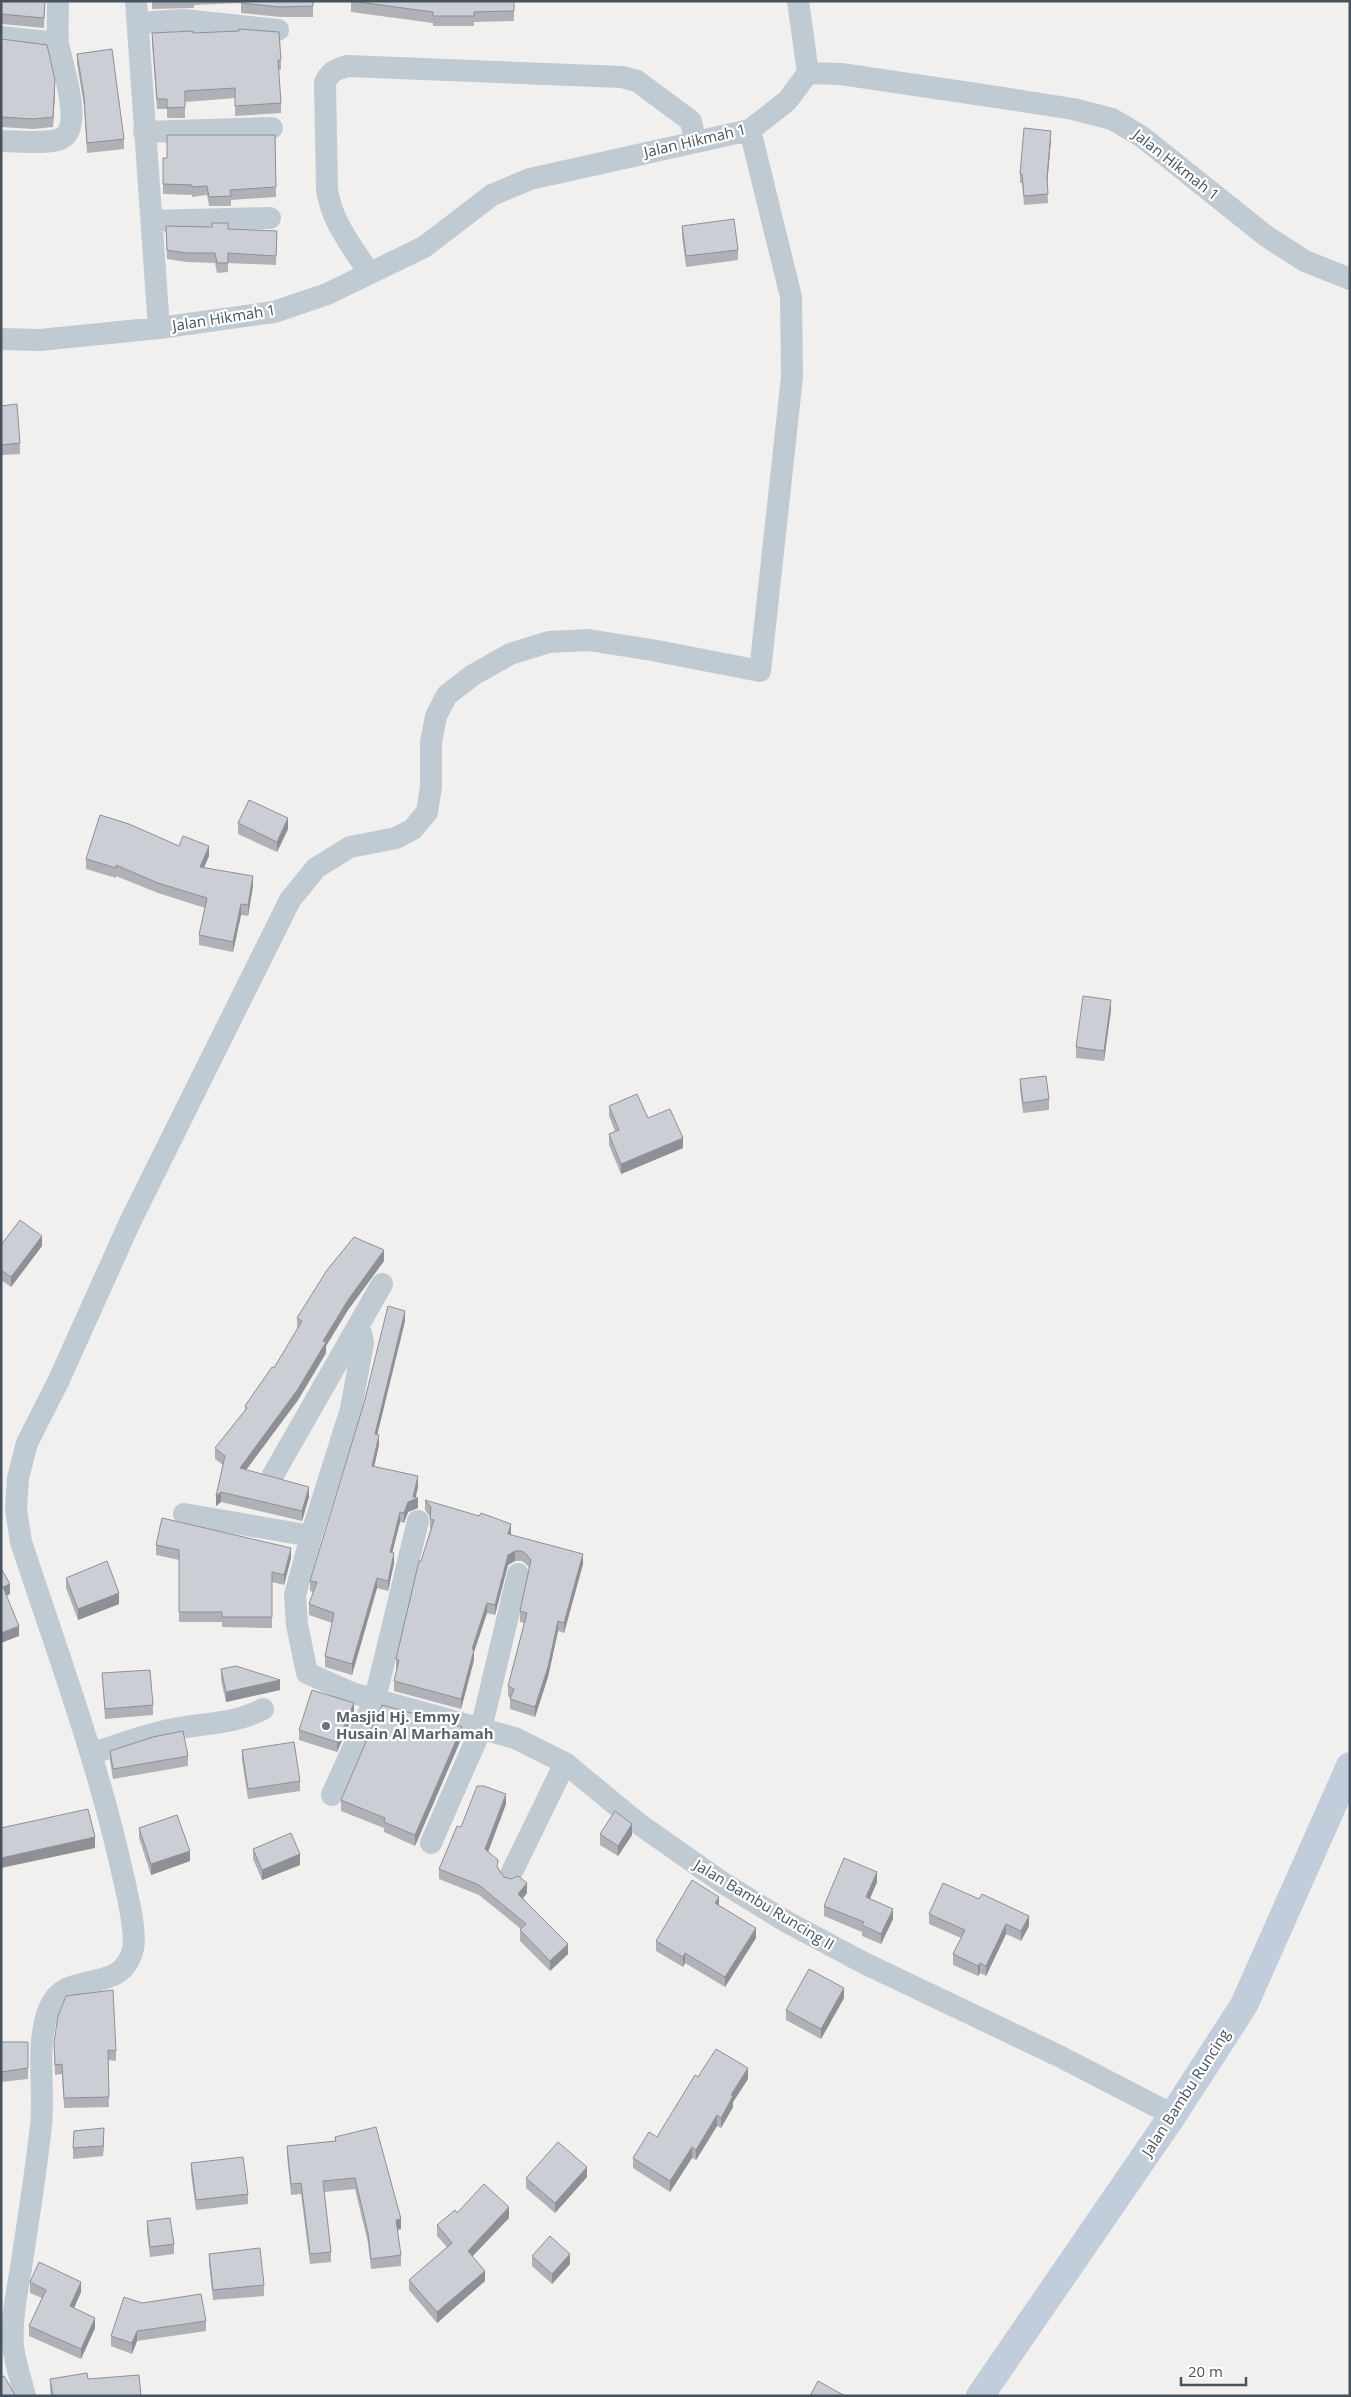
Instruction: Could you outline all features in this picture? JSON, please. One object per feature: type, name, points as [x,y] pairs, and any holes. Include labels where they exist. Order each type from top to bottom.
[{"type":"street","points":[[1,141],[55,142],[64,137],[70,127],[72,114],[70,96],[58,44],[58,1]]},
{"type":"street","points":[[798,1],[808,73]]},
{"type":"street","points":[[159,328],[137,12],[183,20],[278,30]]},
{"type":"street","points":[[1,37],[58,44]]},
{"type":"street","points":[[369,273],[332,214],[329,203],[327,189],[326,82],[330,73],[336,69],[348,66],[622,77],[637,80],[691,122],[695,142]]},
{"type":"street","name":"Jalan Hikmah 1","points":[[1,339],[40,340],[159,328],[274,312],[327,294],[424,247],[492,195],[530,179],[750,130],[787,101],[808,73],[841,74],[1003,98],[1073,109],[1112,119],[1141,136],[1266,236],[1306,261],[1350,278]]},
{"type":"street","points":[[144,132],[272,128]]},
{"type":"street","points":[[26,2396],[13,2344],[16,2297],[42,2123],[43,2041],[49,2010],[57,1997],[67,1988],[114,1976],[122,1972],[129,1962],[134,1946],[126,1887],[91,1754],[21,1542],[16,1509],[18,1478],[27,1443],[58,1382],[130,1222],[290,900],[316,868],[350,847],[396,838],[413,829],[427,812],[431,787],[431,742],[436,716],[447,695],[473,675],[510,654],[549,642],[588,640],[652,650],[760,671],[775,549],[792,377],[792,326],[790,298],[750,130]]},
{"type":"street","points":[[152,221],[270,218]]},
{"type":"street","points":[[273,1475],[382,1284]]},
{"type":"street","points":[[184,1514],[311,1536],[352,1409],[363,1343],[361,1333],[357,1328]]},
{"type":"street","points":[[332,1795],[375,1699],[418,1521]]},
{"type":"street","name":"Jalan Bambu Runcing II","points":[[311,1536],[295,1595],[297,1625],[307,1673],[352,1693],[515,1738],[565,1764],[639,1824],[722,1883],[787,1922],[864,1963],[1061,2057],[1173,2115]]},
{"type":"street","points":[[431,1843],[481,1730],[518,1574]]},
{"type":"street","points":[[91,1754],[130,1740],[170,1729],[225,1722],[248,1716],[263,1709]]},
{"type":"street","points":[[510,1876],[565,1764]]},
{"type":"street","name":"Jalan Bambu Runcing","points":[[980,2396],[1173,2115],[1244,2006],[1350,1766]]},
{"type":"building","points":[[1,1],[45,1],[44,18],[1,14]]},
{"type":"building","points":[[242,1],[313,1],[313,6],[280,7],[241,3]]},
{"type":"building","points":[[351,1],[514,1],[514,11],[474,12],[474,16],[433,16],[433,12]]},
{"type":"building","points":[[239,29],[279,32],[281,60],[278,60],[281,103],[235,106],[235,88],[185,91],[185,107],[167,108],[167,99],[157,99],[152,33],[239,31]]},
{"type":"building","points":[[1,39],[47,45],[55,80],[53,117],[33,119],[1,117]]},
{"type":"building","points":[[112,49],[124,139],[87,143],[84,96],[77,54]]},
{"type":"building","points":[[1024,128],[1051,131],[1047,177],[1048,194],[1024,196],[1022,174],[1020,174]]},
{"type":"building","points":[[167,135],[275,135],[276,187],[230,190],[231,196],[209,197],[207,186],[192,187],[192,185],[163,184],[163,158],[167,158]]},
{"type":"building","points":[[734,219],[738,250],[686,256],[682,226]]},
{"type":"building","points":[[212,223],[228,223],[228,229],[277,231],[276,256],[228,253],[228,263],[217,263],[215,253],[187,253],[167,250],[166,226],[212,227]]},
{"type":"building","points":[[17,404],[20,443],[1,445],[1,406]]},
{"type":"building","points":[[249,800],[288,818],[277,842],[238,823]]},
{"type":"building","points":[[100,815],[129,824],[179,846],[183,836],[209,846],[200,867],[253,876],[248,905],[241,904],[233,942],[199,935],[207,898],[158,883],[116,865],[116,868],[86,859]]},
{"type":"building","points":[[1083,996],[1111,1000],[1104,1051],[1076,1047]]},
{"type":"building","points":[[1046,1076],[1049,1099],[1023,1103],[1020,1079]]},
{"type":"building","points":[[637,1094],[648,1118],[670,1109],[683,1138],[621,1164],[609,1134],[619,1130],[609,1106]]},
{"type":"building","points":[[20,1220],[42,1236],[11,1277],[1,1270],[1,1245]]},
{"type":"building","points":[[354,1237],[384,1250],[348,1300],[323,1341],[326,1342],[298,1389],[240,1468],[309,1487],[302,1511],[221,1492],[216,1496],[225,1456],[215,1448],[247,1408],[245,1406],[272,1367],[274,1368],[302,1321],[297,1318],[327,1270]]},
{"type":"building","points":[[388,1306],[405,1311],[375,1434],[379,1435],[372,1466],[418,1476],[413,1497],[418,1498],[408,1502],[404,1513],[400,1512],[390,1552],[394,1553],[388,1581],[377,1578],[352,1664],[325,1656],[334,1613],[309,1604],[317,1582],[310,1581],[364,1403]]},
{"type":"building","points":[[425,1500],[479,1516],[481,1513],[511,1524],[508,1534],[583,1554],[564,1623],[558,1621],[548,1667],[535,1707],[510,1699],[514,1689],[508,1686],[527,1613],[520,1611],[531,1560],[522,1551],[515,1551],[508,1555],[495,1605],[487,1603],[472,1649],[474,1650],[461,1699],[394,1681],[399,1660],[396,1659],[419,1561],[421,1561],[434,1520],[430,1519],[431,1507]]},
{"type":"building","points":[[162,1518],[291,1548],[284,1575],[272,1572],[272,1617],[222,1617],[222,1612],[179,1612],[179,1550],[156,1545]]},
{"type":"building","points":[[107,1561],[119,1593],[78,1609],[66,1578]]},
{"type":"building","points":[[1,1568],[10,1584],[3,1587],[19,1626],[1,1633]]},
{"type":"building","points":[[236,1666],[280,1680],[226,1692],[221,1669]]},
{"type":"building","points":[[150,1670],[153,1705],[105,1709],[102,1673]]},
{"type":"building","name":"Masjid Hj. Emmy Husain Al Marhamah","points":[[312,1690],[354,1703],[337,1742],[299,1730]]},
{"type":"building","points":[[382,1705],[462,1727],[415,1835],[384,1822],[385,1818],[341,1800]]},
{"type":"building","points":[[183,1731],[188,1756],[113,1769],[110,1751],[153,1737]]},
{"type":"building","points":[[294,1742],[300,1781],[248,1789],[242,1750]]},
{"type":"building","points":[[477,1786],[484,1786],[506,1794],[485,1849],[498,1860],[497,1867],[504,1877],[511,1879],[518,1876],[527,1883],[518,1894],[568,1944],[550,1961],[520,1930],[526,1924],[479,1885],[439,1869],[457,1826],[461,1827]]},
{"type":"building","points":[[88,1809],[95,1837],[1,1858],[1,1828]]},
{"type":"building","points":[[615,1811],[632,1824],[618,1846],[600,1834]]},
{"type":"building","points":[[177,1815],[190,1851],[151,1864],[139,1828]]},
{"type":"building","points":[[291,1833],[300,1854],[262,1870],[253,1849]]},
{"type":"building","points":[[844,1858],[877,1872],[866,1897],[893,1909],[881,1934],[862,1925],[864,1922],[824,1906]]},
{"type":"building","points":[[692,1880],[719,1897],[715,1903],[756,1928],[725,1977],[685,1953],[683,1957],[656,1941]]},
{"type":"building","points":[[943,1883],[979,1899],[982,1894],[1029,1916],[1021,1931],[1006,1924],[986,1966],[980,1963],[978,1966],[953,1954],[965,1930],[929,1914]]},
{"type":"building","points":[[809,1969],[844,1988],[821,2029],[786,2010]]},
{"type":"building","points":[[113,1990],[116,2051],[108,2050],[109,2097],[64,2098],[62,2064],[55,2065],[54,2042],[58,2016],[66,1996]]},
{"type":"building","points":[[1,2042],[28,2042],[28,2068],[1,2072]]},
{"type":"building","points":[[716,2049],[748,2068],[731,2095],[733,2096],[721,2118],[717,2115],[696,2150],[692,2147],[670,2181],[633,2158],[649,2132],[657,2137],[695,2075],[698,2077]]},
{"type":"building","points":[[376,2127],[401,2219],[396,2220],[401,2255],[371,2259],[368,2233],[355,2178],[323,2181],[331,2252],[310,2254],[301,2183],[291,2184],[287,2146],[336,2141],[335,2137]]},
{"type":"building","points":[[104,2128],[103,2146],[73,2148],[74,2131]]},
{"type":"building","points":[[558,2142],[587,2167],[555,2203],[526,2178]]},
{"type":"building","points":[[243,2157],[248,2194],[196,2200],[191,2163]]},
{"type":"building","points":[[484,2184],[509,2207],[468,2251],[485,2271],[437,2312],[409,2280],[452,2243],[437,2225],[455,2210],[457,2213]]},
{"type":"building","points":[[170,2218],[174,2244],[150,2247],[147,2221]]},
{"type":"building","points":[[550,2236],[570,2254],[552,2274],[532,2256]]},
{"type":"building","points":[[260,2248],[264,2285],[213,2290],[209,2254]]},
{"type":"building","points":[[39,2262],[81,2282],[70,2306],[95,2318],[81,2349],[29,2326],[46,2290],[30,2282]]},
{"type":"building","points":[[201,2294],[206,2321],[137,2331],[132,2343],[111,2336],[124,2297],[142,2303]]},
{"type":"building","points":[[87,2373],[88,2379],[139,2375],[141,2396],[53,2396],[50,2379]]},
{"type":"building","points":[[4,2376],[14,2396],[1,2396],[1,2377]]},
{"type":"building","points":[[818,2381],[845,2396],[810,2396]]},
{"type":"place","name":"Masjid Hj. Emmy Husain Al Marhamah","points":[[326,1726]]}]
